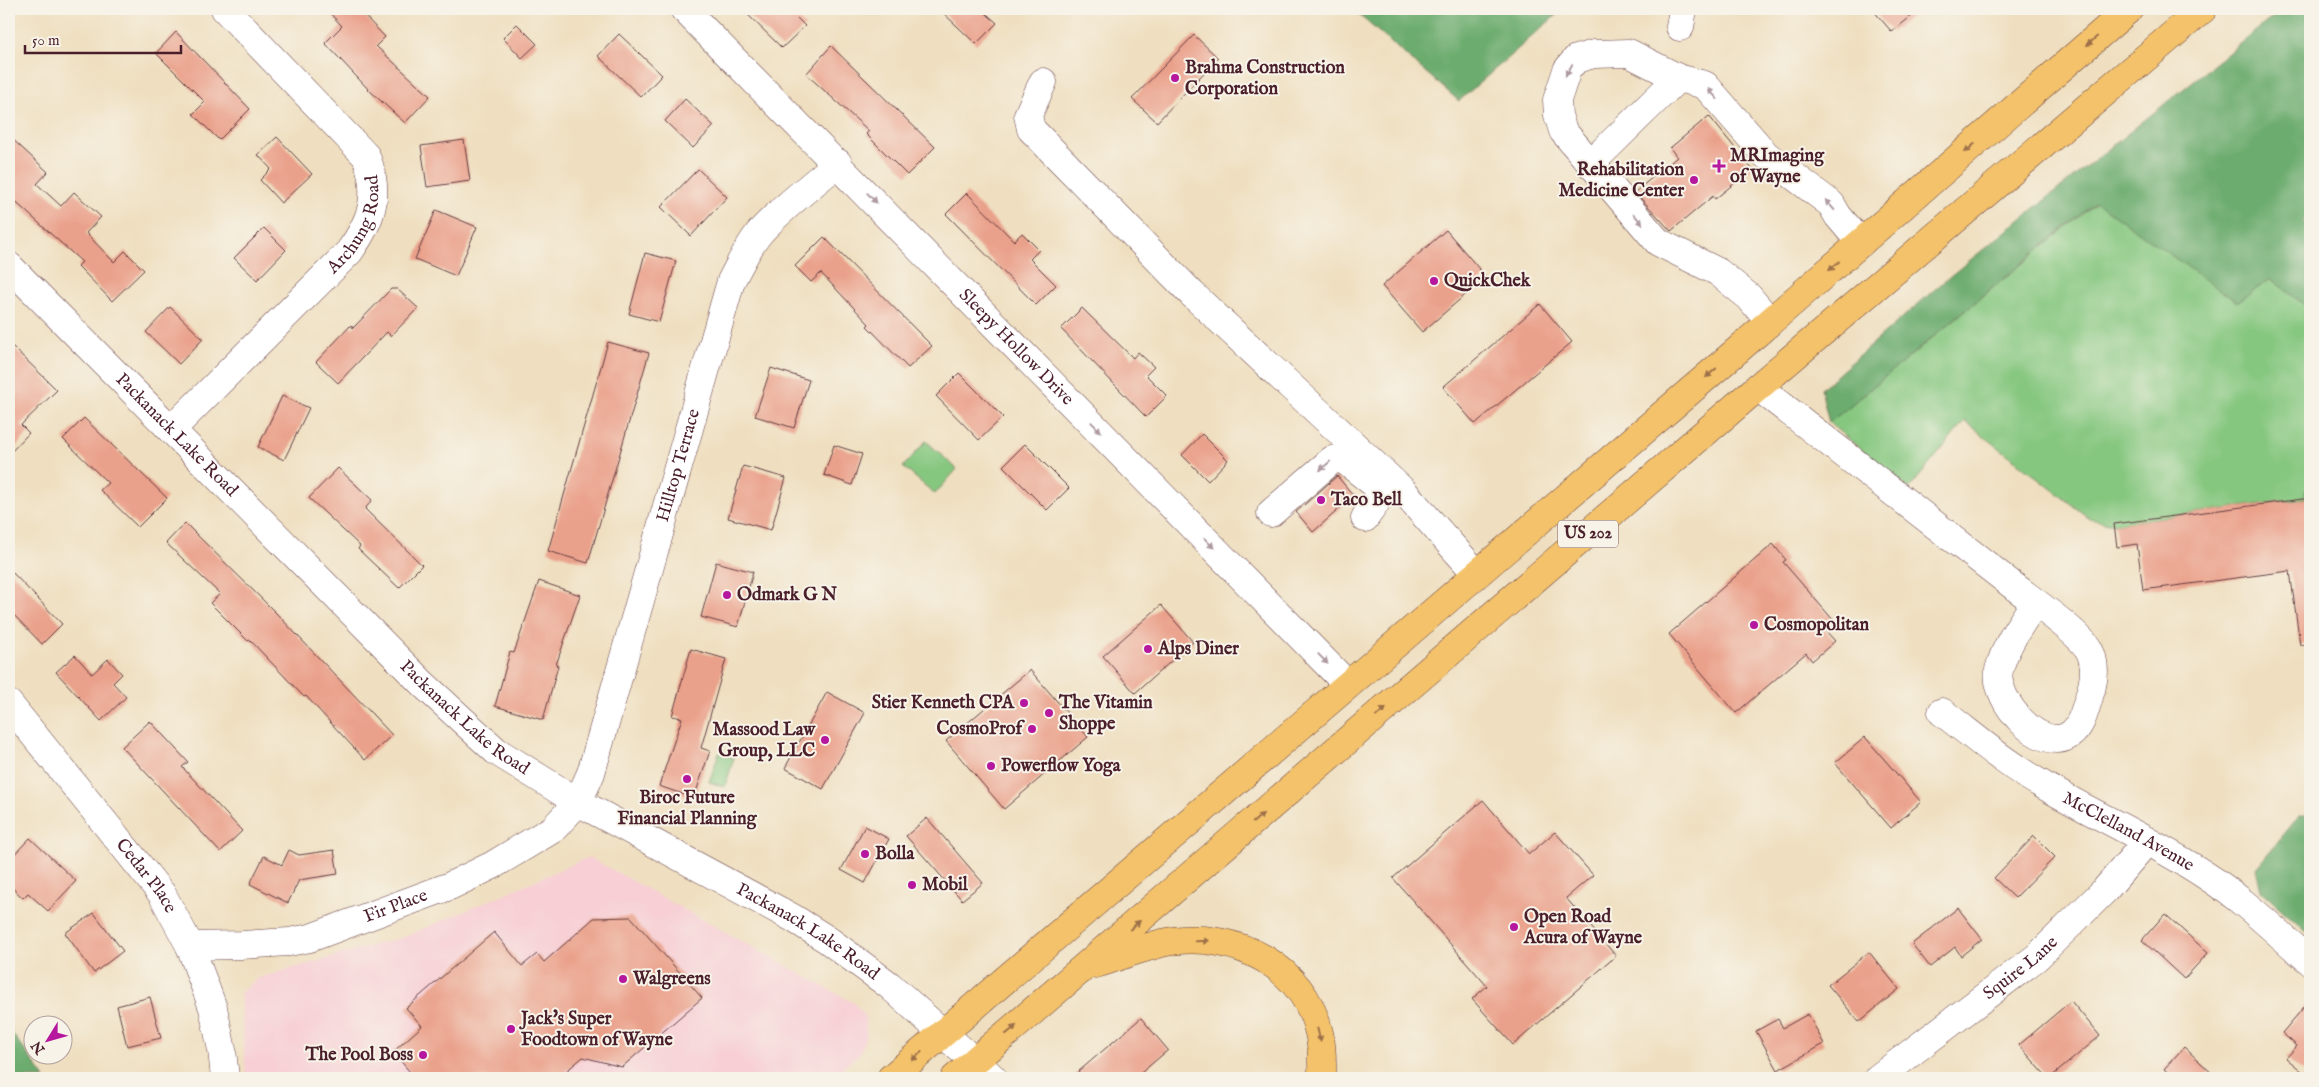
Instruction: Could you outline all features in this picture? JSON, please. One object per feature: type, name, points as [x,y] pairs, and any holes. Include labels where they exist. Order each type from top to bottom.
[{"type":"highway","name":"US 202","points":[[891,1078],[1770,322],[2129,9]]},
{"type":"highway","name":"US 202","points":[[974,1073],[1087,966],[1758,387],[2203,9]]},
{"type":"highway","points":[[1087,966],[1172,941],[1212,940],[1246,948],[1277,967],[1302,996],[1319,1030],[1322,1044],[1322,1078]]},
{"type":"street","name":"Archung Road","points":[[172,430],[349,252],[368,220],[374,193],[373,173],[366,156],[225,9]]},
{"type":"street","name":"Sleepy Hollow Drive","points":[[684,9],[838,163],[1348,685]]},
{"type":"street","points":[[1770,322],[1749,297],[1718,272],[1658,242],[1563,131],[1558,115],[1557,100],[1567,70],[1576,59],[1594,54],[1629,54],[1678,78],[1705,85],[1766,155],[1831,204],[1838,216],[1860,243]]},
{"type":"street","points":[[1590,164],[1678,78]]},
{"type":"street","points":[[1043,82],[1028,115],[1031,129],[1192,294],[1403,491],[1478,574]]},
{"type":"street","name":"Hilltop Terrace","points":[[578,802],[591,773],[731,281],[744,256],[761,232],[782,211],[838,163]]},
{"type":"street","name":"Packanack Lake Road","points":[[9,266],[423,684],[496,751],[578,802],[828,940],[889,985],[943,1033],[974,1073]]},
{"type":"street","points":[[1758,387],[2035,603],[2081,640],[2094,659],[2094,681],[2082,719],[2070,735],[2054,738],[2033,731],[2011,711],[2000,692],[1999,670],[2016,631],[2035,603]]},
{"type":"street","points":[[1271,513],[1332,460],[1338,459],[1343,460],[1380,490],[1379,496],[1364,518]]},
{"type":"street","name":"Cedar Place","points":[[9,704],[162,894],[190,946],[213,1008],[222,1050],[225,1078]]},
{"type":"street","name":"McClelland Avenue","points":[[1942,712],[2004,760],[2042,785],[2192,866],[2233,894],[2310,961]]},
{"type":"street","name":"Fir Place","points":[[190,946],[289,942],[336,930],[450,886],[492,865],[553,829],[578,802]]},
{"type":"street","name":"Squire Lane","points":[[1878,1078],[2036,957],[2105,890],[2147,841]]},
{"type":"shaded area","points":[[589,857],[854,1003],[865,1017],[867,1033],[860,1053],[832,1078],[246,1078],[240,993],[258,978],[407,936]]},
{"type":"green space","points":[[1352,9],[1563,9],[1459,101]]},
{"type":"green space","points":[[2283,9],[2306,9],[2310,14],[2310,214],[2303,221],[2310,227],[2310,309],[2271,279],[2237,302],[2096,202],[1829,423],[1821,389],[1949,277]]},
{"type":"green space","points":[[2097,202],[2237,302],[2271,279],[2310,309],[2310,490],[2305,490],[2306,498],[2114,524],[2090,519],[1965,421],[1909,489],[1829,423]]},
{"type":"green space","points":[[926,441],[957,469],[935,494],[903,467]]},
{"type":"green space","points":[[719,753],[734,758],[725,787],[709,782]]},
{"type":"green space","points":[[2310,814],[2310,935],[2261,891],[2256,868],[2299,816]]},
{"type":"green space","points":[[9,1029],[22,1047],[22,1064],[35,1064],[45,1078],[9,1078]]},
{"type":"building","points":[[326,9],[358,9],[385,37],[376,46],[430,96],[405,123],[369,90],[325,43],[342,26]]},
{"type":"building","points":[[742,9],[788,9],[805,26],[782,48]]},
{"type":"building","points":[[939,9],[981,9],[997,23],[976,44]]},
{"type":"building","points":[[1872,9],[1920,9],[1892,32]]},
{"type":"building","points":[[517,24],[537,44],[522,58],[503,38]]},
{"type":"building","points":[[176,32],[250,109],[219,140],[193,114],[205,102],[156,53]]},
{"type":"building","points":[[619,34],[662,75],[641,97],[598,56]]},
{"type":"building","name":"Brahma Construction Corporation","points":[[1194,35],[1218,58],[1157,122],[1132,99]]},
{"type":"building","points":[[831,46],[935,147],[907,175],[866,134],[869,131],[806,74]]},
{"type":"building","points":[[685,99],[714,126],[693,148],[665,121]]},
{"type":"building","name":"Rehabilitation Medicine Center","points":[[1709,116],[1752,169],[1715,199],[1713,196],[1671,231],[1635,192],[1677,157],[1670,148]]},
{"type":"building","points":[[9,136],[48,172],[37,184],[61,206],[74,192],[101,217],[86,233],[114,262],[125,251],[144,270],[112,301],[78,266],[82,262],[9,196]]},
{"type":"building","points":[[277,137],[312,174],[281,203],[260,180],[271,169],[258,155]]},
{"type":"building","points":[[464,140],[470,181],[427,187],[421,146]]},
{"type":"building","points":[[698,169],[727,197],[691,236],[661,207]]},
{"type":"building","points":[[967,193],[1014,241],[1022,233],[1039,250],[1030,259],[1056,285],[1036,305],[946,214]]},
{"type":"building","points":[[436,210],[477,227],[456,276],[415,259]]},
{"type":"building","points":[[264,228],[286,250],[257,280],[234,258]]},
{"type":"building","name":"QuickChek","points":[[1446,230],[1486,277],[1422,332],[1382,286]]},
{"type":"building","points":[[824,237],[932,346],[908,368],[867,326],[869,324],[821,273],[811,282],[795,266]]},
{"type":"building","points":[[645,253],[676,261],[659,322],[629,314]]},
{"type":"building","points":[[391,289],[397,289],[418,308],[391,336],[387,332],[338,383],[316,362],[351,325],[353,328]]},
{"type":"building","points":[[1540,304],[1572,342],[1475,424],[1443,387]]},
{"type":"building","points":[[170,307],[203,339],[179,364],[146,332]]},
{"type":"building","points":[[1082,308],[1133,358],[1138,352],[1154,367],[1146,375],[1167,396],[1146,417],[1061,329]]},
{"type":"building","points":[[608,342],[649,353],[588,563],[548,551]]},
{"type":"building","points":[[9,343],[57,390],[21,425],[29,433],[9,454]]},
{"type":"building","points":[[771,368],[809,380],[794,428],[755,416]]},
{"type":"building","points":[[959,373],[1003,417],[979,440],[936,396]]},
{"type":"building","points":[[282,396],[309,408],[284,460],[258,447]]},
{"type":"building","points":[[84,418],[167,498],[138,527],[100,490],[108,483],[63,439]]},
{"type":"building","points":[[1202,434],[1228,460],[1208,481],[1182,455]]},
{"type":"building","points":[[1025,444],[1069,488],[1047,510],[1003,466]]},
{"type":"building","points":[[834,445],[862,454],[852,485],[824,475]]},
{"type":"building","points":[[743,466],[786,478],[771,530],[728,518]]},
{"type":"building","points":[[338,468],[372,500],[365,509],[422,565],[399,588],[358,549],[360,546],[309,498]]},
{"type":"building","name":"Taco Bell","points":[[1337,476],[1354,496],[1313,532],[1296,512]]},
{"type":"building","points":[[2310,498],[2310,644],[2300,645],[2290,571],[2143,590],[2137,544],[2117,547],[2114,524]]},
{"type":"building","points":[[185,523],[277,614],[392,735],[365,760],[306,696],[304,697],[250,640],[248,641],[210,603],[220,594],[166,543]]},
{"type":"building","name":"Cosmopolitan","points":[[1773,544],[1786,560],[1783,562],[1834,621],[1824,629],[1835,641],[1812,661],[1806,653],[1736,713],[1669,634]]},
{"type":"building","name":"Odmark G N","points":[[716,562],[753,572],[738,627],[701,617]]},
{"type":"building","points":[[9,569],[62,624],[42,644],[9,610]]},
{"type":"building","points":[[539,581],[580,595],[556,665],[558,666],[543,720],[495,706],[510,652],[514,653]]},
{"type":"building","name":"Alps Diner","points":[[1161,605],[1193,642],[1135,693],[1103,656]]},
{"type":"building","points":[[691,649],[726,659],[701,748],[710,751],[694,798],[659,786],[682,718],[672,716]]},
{"type":"building","points":[[75,655],[92,674],[108,659],[122,674],[113,683],[126,697],[101,721],[56,672]]},
{"type":"building","points":[[1030,670],[1088,737],[1004,809],[946,741]]},
{"type":"building","name":"Massood Law Group, LLC","points":[[827,692],[865,713],[823,789],[785,768]]},
{"type":"building","points":[[150,721],[188,762],[182,767],[242,831],[220,852],[122,747]]},
{"type":"building","points":[[1865,737],[1921,802],[1891,828],[1835,763]]},
{"type":"building","name":"Open Road Acura of Wayne","points":[[1483,800],[1529,854],[1555,832],[1593,875],[1566,898],[1616,956],[1513,1045],[1472,999],[1487,986],[1393,878]]},
{"type":"building","points":[[927,818],[983,883],[962,900],[906,836]]},
{"type":"building","name":"Bolla","points":[[865,826],[889,839],[865,883],[841,870]]},
{"type":"building","points":[[2034,836],[2055,857],[2015,898],[1994,878]]},
{"type":"building","points":[[30,838],[76,881],[48,911],[28,893],[23,898],[9,885],[9,860]]},
{"type":"building","points":[[289,850],[299,855],[334,850],[338,874],[299,880],[288,903],[250,884],[264,856],[282,865]]},
{"type":"building","points":[[1958,908],[1982,939],[1961,956],[1955,947],[1930,967],[1912,944]]},
{"type":"building","points":[[94,913],[123,951],[94,973],[65,933]]},
{"type":"building","points":[[2165,914],[2208,953],[2184,979],[2142,940]]},
{"type":"building","points":[[631,917],[702,998],[622,1067],[583,1057],[558,1078],[415,1078],[393,1052],[422,1026],[406,1008],[494,932],[522,966],[537,954],[544,962],[594,918]]},
{"type":"building","points":[[1869,952],[1899,989],[1859,1022],[1828,985]]},
{"type":"building","points":[[150,997],[161,1038],[127,1046],[117,1006]]},
{"type":"building","points":[[2310,1000],[2310,1078],[2286,1058],[2297,1046],[2282,1033]]},
{"type":"building","points":[[2071,1001],[2100,1036],[2048,1078],[2019,1045]]},
{"type":"building","points":[[1808,1014],[1824,1044],[1778,1070],[1756,1031],[1778,1019],[1783,1028]]},
{"type":"building","points":[[1141,1018],[1168,1050],[1135,1078],[1071,1078]]},
{"type":"building","points":[[2184,1047],[2217,1078],[2174,1078],[2164,1069]]},
{"type":"place","name":"Brahma Construction Corporation","points":[[1175,78]]},
{"type":"place","name":"MRImaging of Wayne","points":[[1719,166]]},
{"type":"place","name":"Rehabilitation Medicine Center","points":[[1694,180]]},
{"type":"place","name":"QuickChek","points":[[1434,281]]},
{"type":"place","name":"Taco Bell","points":[[1321,500]]},
{"type":"place","name":"Odmark G N","points":[[727,595]]},
{"type":"place","name":"Cosmopolitan","points":[[1754,625]]},
{"type":"place","name":"Alps Diner","points":[[1148,649]]},
{"type":"place","name":"Stier Kenneth CPA","points":[[1024,703]]},
{"type":"place","name":"The Vitamin Shoppe","points":[[1049,713]]},
{"type":"place","name":"CosmoProf","points":[[1032,729]]},
{"type":"place","name":"Massood Law Group, LLC","points":[[825,740]]},
{"type":"place","name":"Powerflow Yoga","points":[[991,766]]},
{"type":"place","name":"Biroc Future Financial Planning","points":[[687,779]]},
{"type":"place","name":"Bolla","points":[[865,854]]},
{"type":"place","name":"Mobil","points":[[912,885]]},
{"type":"place","name":"Open Road Acura of Wayne","points":[[1514,927]]},
{"type":"place","name":"Walgreens","points":[[623,979]]},
{"type":"place","name":"Jack's Super Foodtown of Wayne","points":[[511,1029]]},
{"type":"place","name":"The Pool Boss","points":[[423,1055]]}]
